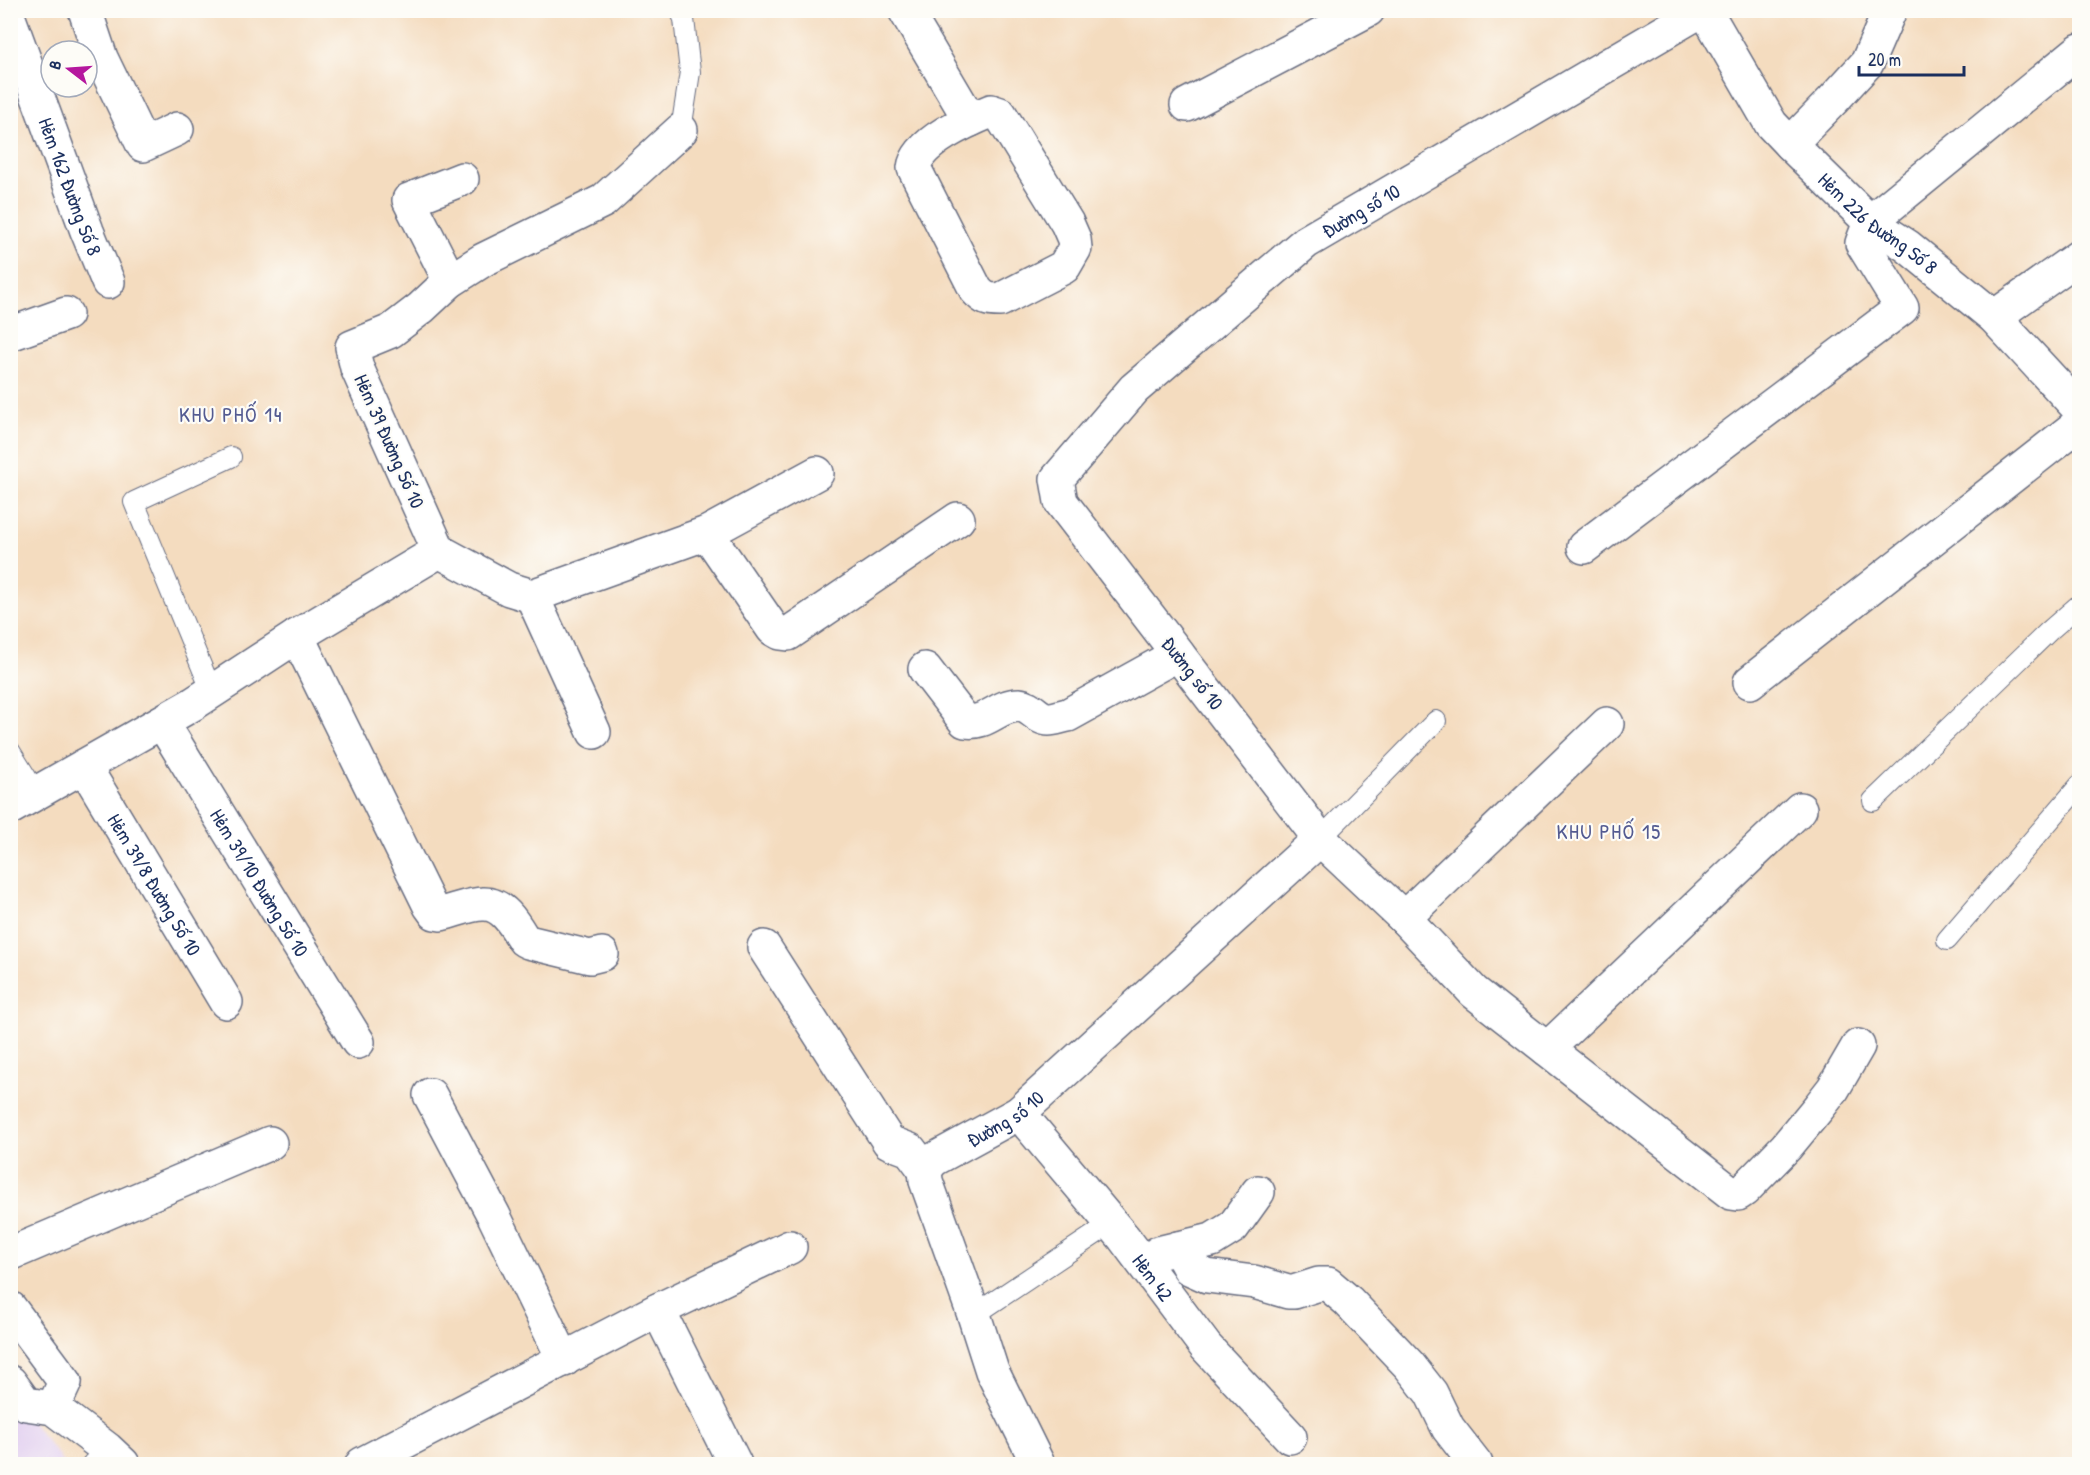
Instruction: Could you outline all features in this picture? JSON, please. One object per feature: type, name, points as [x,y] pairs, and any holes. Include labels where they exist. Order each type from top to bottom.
[{"type":"street","points":[[85,10],[101,58],[143,144],[177,129]]},
{"type":"street","points":[[905,10],[970,120]]},
{"type":"street","points":[[1187,105],[1368,10]]},
{"type":"street","name":"Hẻm 226 Đường Số 8","points":[[1703,10],[1771,124],[1870,222],[1907,246],[1994,316],[2079,410]]},
{"type":"street","name":"Đường số 10","points":[[925,1170],[933,1160],[1018,1113],[1320,839],[1061,502],[1057,479],[1134,389],[1306,242],[1703,10]]},
{"type":"street","points":[[1790,144],[1866,63],[1890,10]]},
{"type":"street","name":"Hẻm 162 Đường Số 8","points":[[10,21],[108,282]]},
{"type":"street","points":[[1584,547],[1902,308],[1862,243],[1870,222],[2079,50]]},
{"type":"street","points":[[991,111],[1000,114],[1068,223],[1074,239],[1075,248],[1064,267],[1000,300],[983,298],[976,290],[914,168],[918,155],[929,144],[970,120],[991,111]]},
{"type":"street","name":"Hẻm 39 Đường Số 10","points":[[439,551],[357,368],[352,347],[392,331],[450,281],[483,260],[603,201],[681,130]]},
{"type":"street","points":[[450,281],[409,200],[462,179]]},
{"type":"street","points":[[1994,316],[2079,256]]},
{"type":"street","points":[[10,334],[66,314]]},
{"type":"street","points":[[1750,682],[2079,423]]},
{"type":"street","points":[[23,800],[162,722],[297,636],[439,551],[509,589],[532,596],[707,533],[817,472]]},
{"type":"street","points":[[707,533],[773,629],[788,634],[958,519]]},
{"type":"street","points":[[532,596],[594,732]]},
{"type":"street","points":[[297,636],[435,913],[441,914],[483,904],[510,917],[524,940],[528,942],[590,957],[602,954]]},
{"type":"street","points":[[924,669],[965,720],[975,722],[1004,708],[1020,705],[1049,719],[1068,715],[1178,654]]},
{"type":"street","name":"Hẻm 39/10 Đường Số 10","points":[[162,722],[358,1042]]},
{"type":"street","points":[[1404,918],[1607,724]]},
{"type":"street","name":"Hẻm 39/8 Đường Số 10","points":[[84,766],[226,1002]]},
{"type":"street","points":[[1547,1049],[1800,809]]},
{"type":"street","points":[[1320,839],[1404,918],[1474,992],[1731,1193],[1738,1194],[1744,1190],[1786,1147],[1833,1089],[1858,1046]]},
{"type":"street","points":[[764,947],[889,1142],[910,1150],[925,1170],[926,1181],[992,1371],[1038,1464]]},
{"type":"street","points":[[430,1095],[494,1216],[564,1359]]},
{"type":"street","name":"Hèm 42","points":[[1018,1113],[1112,1223],[1206,1347],[1290,1437]]},
{"type":"street","points":[[10,1254],[270,1143]]},
{"type":"street","points":[[1139,1257],[1212,1240],[1233,1227],[1258,1192]]},
{"type":"street","points":[[362,1464],[658,1310],[790,1247]]},
{"type":"street","points":[[1178,1248],[1189,1268],[1208,1276],[1254,1282],[1291,1292],[1328,1284],[1348,1301],[1409,1365],[1431,1393],[1448,1428],[1476,1464]]},
{"type":"street","points":[[10,1308],[65,1382],[53,1408]]},
{"type":"street","points":[[658,1310],[735,1464]]},
{"type":"street","points":[[10,1382],[26,1404],[53,1408],[107,1459]]},
{"type":"lane","name":"Hẻm 39 Đường Số 10","points":[[680,10],[684,19],[690,72],[681,130]]},
{"type":"lane","points":[[212,692],[134,502],[231,457]]},
{"type":"lane","points":[[1873,801],[2079,604]]},
{"type":"lane","points":[[1320,839],[1436,720]]},
{"type":"lane","points":[[10,751],[23,800]]},
{"type":"lane","points":[[1947,940],[2079,784]]},
{"type":"lane","points":[[974,1315],[1112,1223]]},
{"type":"shaded area","points":[[11,1396],[65,1464],[11,1464]]},
{"type":"district","name":"KHU PHỐ 14","points":[[231,414]]},
{"type":"district","name":"KHU PHỐ 15","points":[[1609,831]]}]
